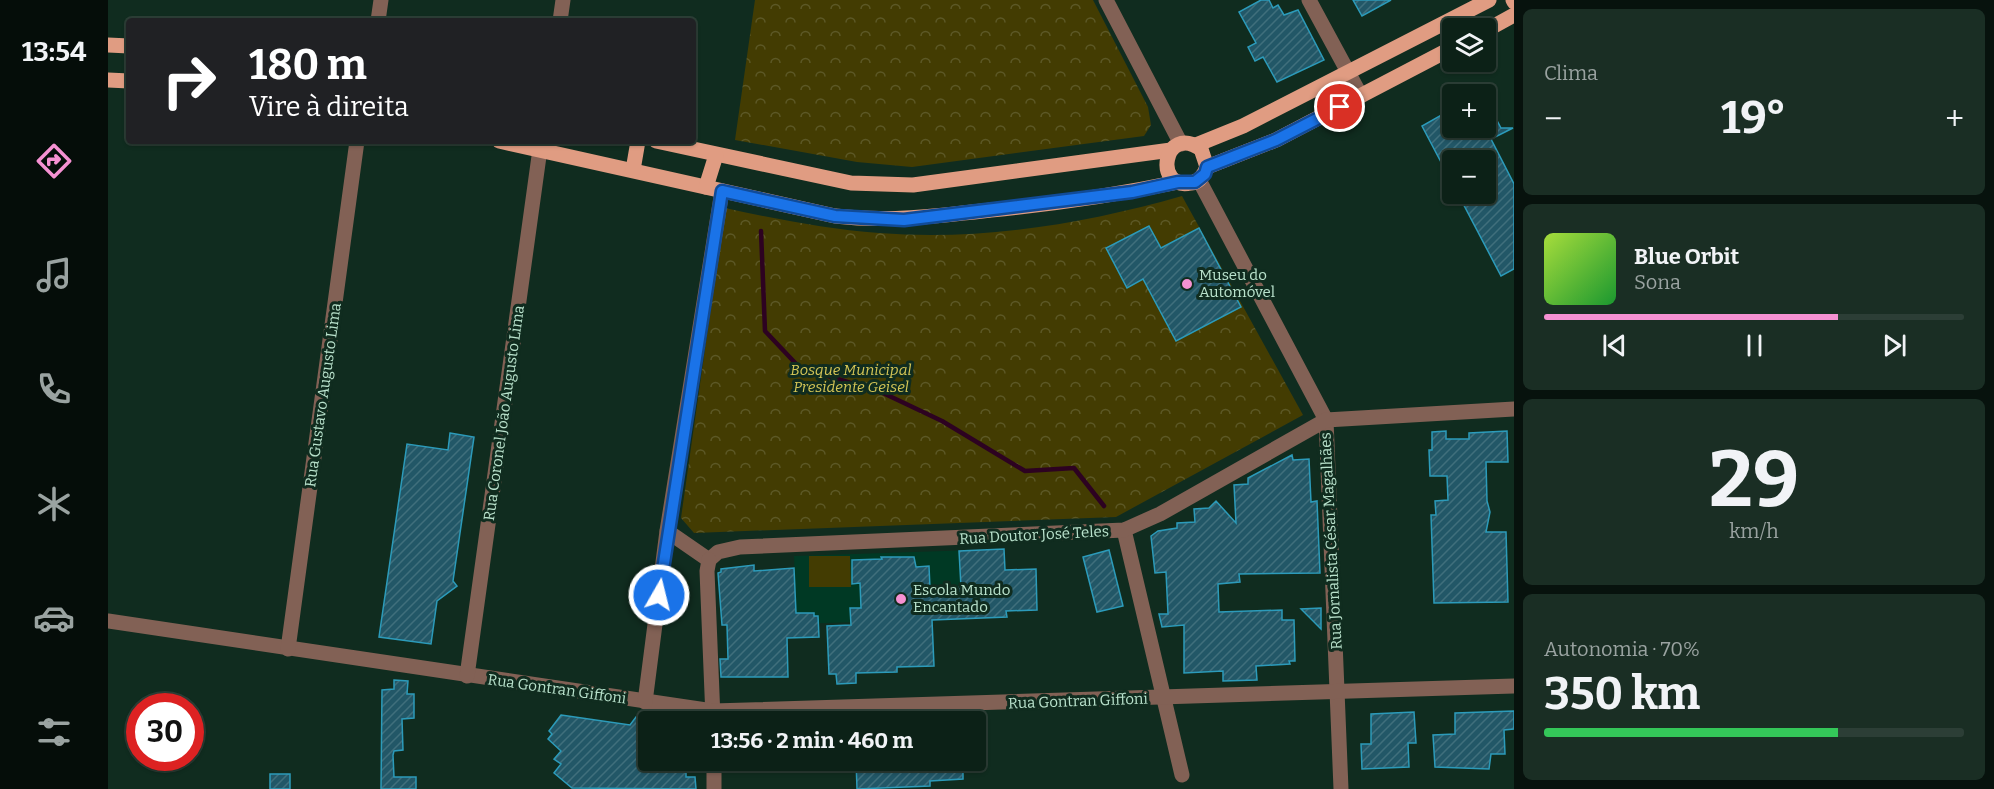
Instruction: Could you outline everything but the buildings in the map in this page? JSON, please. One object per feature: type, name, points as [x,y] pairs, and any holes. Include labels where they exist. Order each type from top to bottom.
[{"type":"main road","points":[[669,144],[851,183],[914,185],[1183,146],[1243,126],[1489,0]]},
{"type":"main road","points":[[1496,25],[1514,15]]},
{"type":"main road","points":[[108,45],[126,46]]},
{"type":"main road","points":[[514,144],[835,216],[904,220],[1120,194],[1178,182],[1188,184],[1203,174],[1276,140],[1442,53]]},
{"type":"main road","points":[[108,80],[126,81]]},
{"type":"main road","points":[[633,170],[637,144]]},
{"type":"main road","points":[[1183,146],[1205,154],[1203,174]]},
{"type":"main road","points":[[1178,182],[1170,176],[1167,156],[1183,146]]},
{"type":"main road","points":[[706,187],[716,155]]},
{"type":"street","points":[[378,18],[381,0]]},
{"type":"street","points":[[561,18],[563,0]]},
{"type":"street","points":[[1106,0],[1183,146]]},
{"type":"street","points":[[1309,0],[1361,96]]},
{"type":"street","name":"Rua Gustavo Augusto Lima","points":[[288,649],[357,144]]},
{"type":"street","name":"Rua Coronel João Augusto Lima","points":[[467,676],[540,149]]},
{"type":"street","name":"Rua Jornalista César Magalhães","points":[[1203,174],[1326,420],[1341,789]]},
{"type":"street","points":[[645,702],[667,531],[722,191]]},
{"type":"street","name":"Rua Doutor José Teles","points":[[710,560],[718,552],[740,547],[1124,530],[1160,514],[1326,420],[1514,409]]},
{"type":"street","points":[[1124,530],[1182,775]]},
{"type":"street","points":[[667,531],[710,560],[707,571],[713,711]]},
{"type":"street","name":"Rua Gontran Giffoni","points":[[108,621],[645,702],[689,711]]},
{"type":"street","name":"Rua Gontran Giffoni","points":[[846,711],[1514,686]]},
{"type":"street","points":[[714,771],[714,789]]},
{"type":"shaded area","name":"Escola Mundo Encantado","points":[[1004,549],[1007,617],[796,624],[794,556]]},
{"type":"green space","points":[[755,0],[1093,0],[1148,107],[1151,125],[1144,136],[912,167],[857,162],[735,140]]},
{"type":"green space","name":"Bosque Municipal Presidente Geisel","points":[[1182,196],[1303,415],[1116,517],[694,533],[681,518],[725,208],[802,223],[860,231],[956,235],[1070,222]]},
{"type":"green space","points":[[809,556],[850,556],[851,587],[809,587]]},
{"type":"waterway","points":[[761,231],[765,331],[799,367],[883,393],[942,421],[1025,471],[1074,468],[1104,506]]},
{"type":"place","name":"Museu do Automóvel","points":[[1187,284]]},
{"type":"place","name":"Escola Mundo Encantado","points":[[901,599]]},
{"type":"route","points":[[659,595],[667,531],[722,191],[835,216],[870,220],[904,220],[1017,208],[1132,192],[1178,182],[1188,184],[1195,182],[1205,174],[1207,167],[1276,140],[1340,107]]}]
